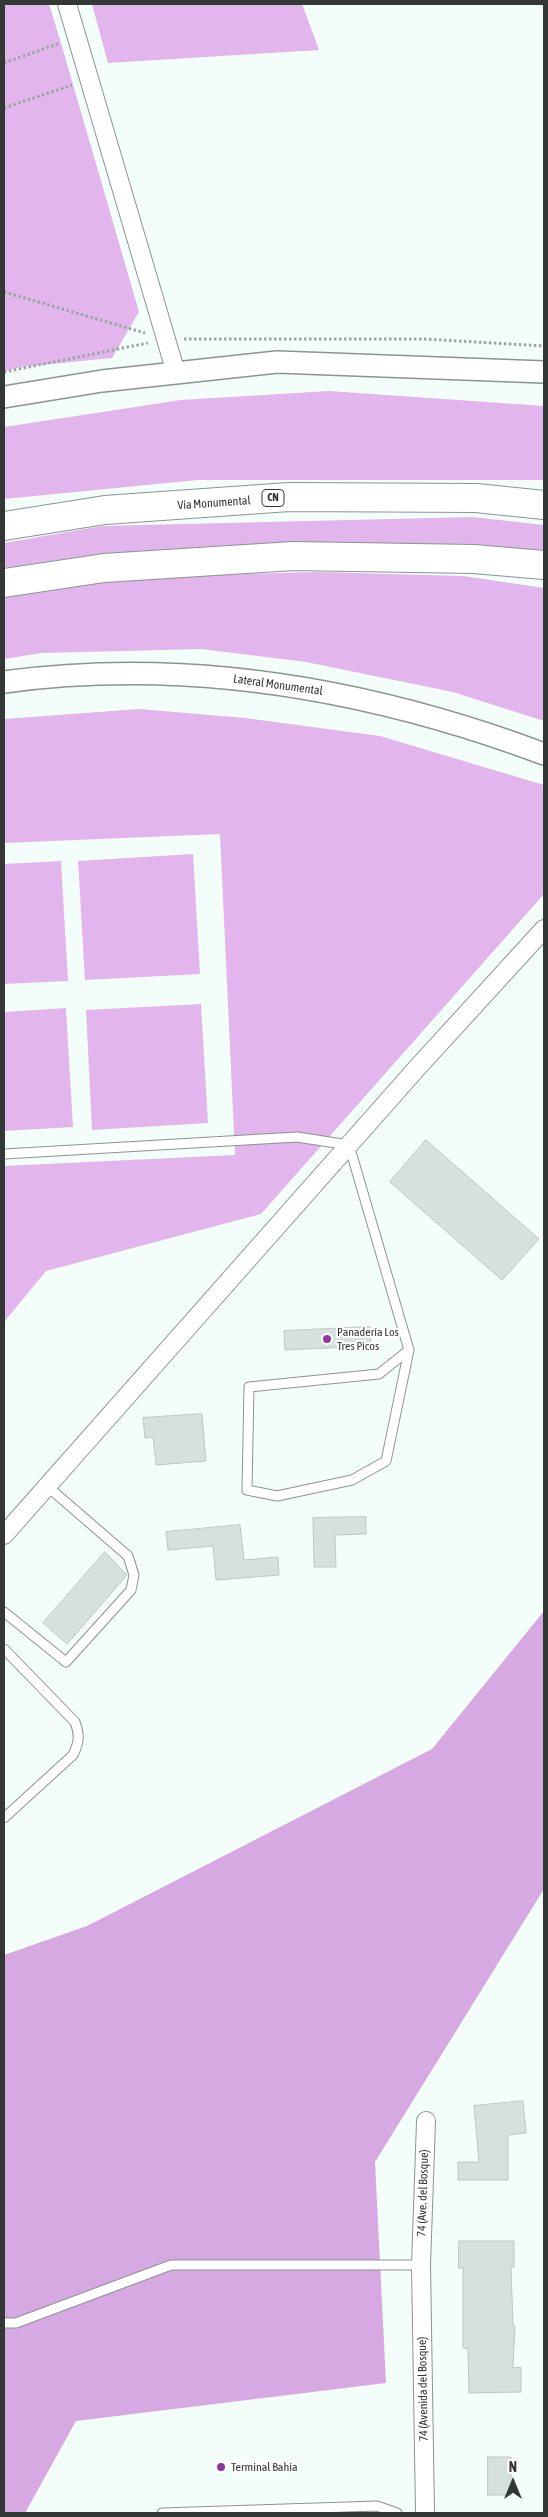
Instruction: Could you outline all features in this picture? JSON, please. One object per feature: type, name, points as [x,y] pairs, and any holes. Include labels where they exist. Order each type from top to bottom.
[{"type":"highway","name":"Vía Monumental","points":[[4,526],[105,510],[289,497],[476,498],[544,505]]},
{"type":"highway","points":[[4,583],[104,568],[293,556],[474,559],[544,565]]},
{"type":"highway","points":[[474,559],[544,574]]},
{"type":"street","points":[[67,4],[168,339],[176,373]]},
{"type":"street","points":[[4,397],[102,381],[277,362],[544,372]]},
{"type":"street","name":"Lateral Monumental","points":[[4,682],[51,675],[178,673],[291,685],[396,706],[476,728],[544,754]]},
{"type":"street","points":[[4,1535],[349,1145],[544,929]]},
{"type":"street","name":"74 (Ave. del Bosque)","points":[[421,2265],[426,2121]]},
{"type":"street","name":"74 (Avenida del Bosque)","points":[[421,2265],[425,2513]]},
{"type":"lane","points":[[4,1154],[297,1137],[349,1145],[409,1350],[386,1461],[352,1480],[277,1496],[247,1490],[249,1387],[379,1374],[409,1350]]},
{"type":"lane","points":[[4,1612],[66,1662],[131,1590],[134,1575],[128,1556],[47,1486]]},
{"type":"lane","points":[[4,1649],[75,1722],[79,1732],[79,1744],[73,1755],[4,1818]]},
{"type":"lane","points":[[4,2323],[16,2323],[171,2266],[421,2265]]},
{"type":"lane","points":[[162,2513],[377,2506],[397,2513]]},
{"type":"path","points":[[4,63],[77,37]]},
{"type":"path","points":[[4,108],[89,78]]},
{"type":"path","points":[[4,292],[168,339]]},
{"type":"shaded area","points":[[4,4],[49,4],[61,43],[139,312],[112,358],[21,367],[4,371]]},
{"type":"shaded area","points":[[92,4],[302,4],[319,50],[108,63]]},
{"type":"shaded area","points":[[329,391],[544,406],[544,480],[198,480],[4,499],[4,427],[181,400]]},
{"type":"shaded area","points":[[473,517],[544,525],[544,554],[292,544],[100,554],[4,568],[4,543],[102,526]]},
{"type":"shaded area","points":[[318,572],[463,576],[544,588],[544,721],[453,692],[306,662],[201,649],[42,653],[4,659],[4,595],[121,580]]},
{"type":"shaded area","points":[[139,709],[245,718],[380,736],[544,785],[544,894],[261,1214],[46,1271],[4,1322],[4,1166],[235,1155],[220,834],[4,843],[4,719]]},
{"type":"shaded area","points":[[193,854],[200,974],[85,980],[78,861]]},
{"type":"shaded area","points":[[61,861],[68,981],[4,984],[4,864]]},
{"type":"shaded area","points":[[201,1004],[208,1123],[92,1130],[86,1010]]},
{"type":"shaded area","points":[[66,1008],[73,1127],[4,1131],[4,1012]]},
{"type":"shaded area","points":[[544,1611],[544,1889],[375,2162],[386,2383],[76,2421],[25,2513],[4,2513],[4,1955],[87,1926],[432,1749]]},
{"type":"building","points":[[426,1140],[539,1239],[502,1280],[390,1182]]},
{"type":"building","points":[[370,1327],[371,1346],[285,1350],[284,1331]]},
{"type":"building","points":[[202,1414],[206,1461],[156,1465],[153,1437],[145,1438],[143,1418]]},
{"type":"building","points":[[366,1517],[366,1534],[335,1535],[336,1567],[314,1567],[313,1518]]},
{"type":"building","points":[[240,1525],[244,1560],[278,1557],[279,1575],[216,1580],[213,1546],[168,1550],[166,1532]]},
{"type":"building","points":[[105,1552],[127,1575],[67,1644],[43,1623]]},
{"type":"building","points":[[523,2101],[526,2133],[508,2135],[508,2180],[458,2180],[458,2162],[479,2162],[474,2106]]},
{"type":"building","points":[[459,2241],[514,2241],[514,2267],[511,2267],[513,2326],[515,2326],[513,2368],[521,2367],[521,2392],[469,2393],[468,2349],[463,2348],[463,2268],[459,2268]]},
{"type":"building","points":[[488,2457],[511,2457],[511,2495],[488,2495]]},
{"type":"place","name":"Panadería Los Tres Picos","points":[[327,1339]]},
{"type":"place","name":"Terminal Bahía","points":[[221,2467]]}]
